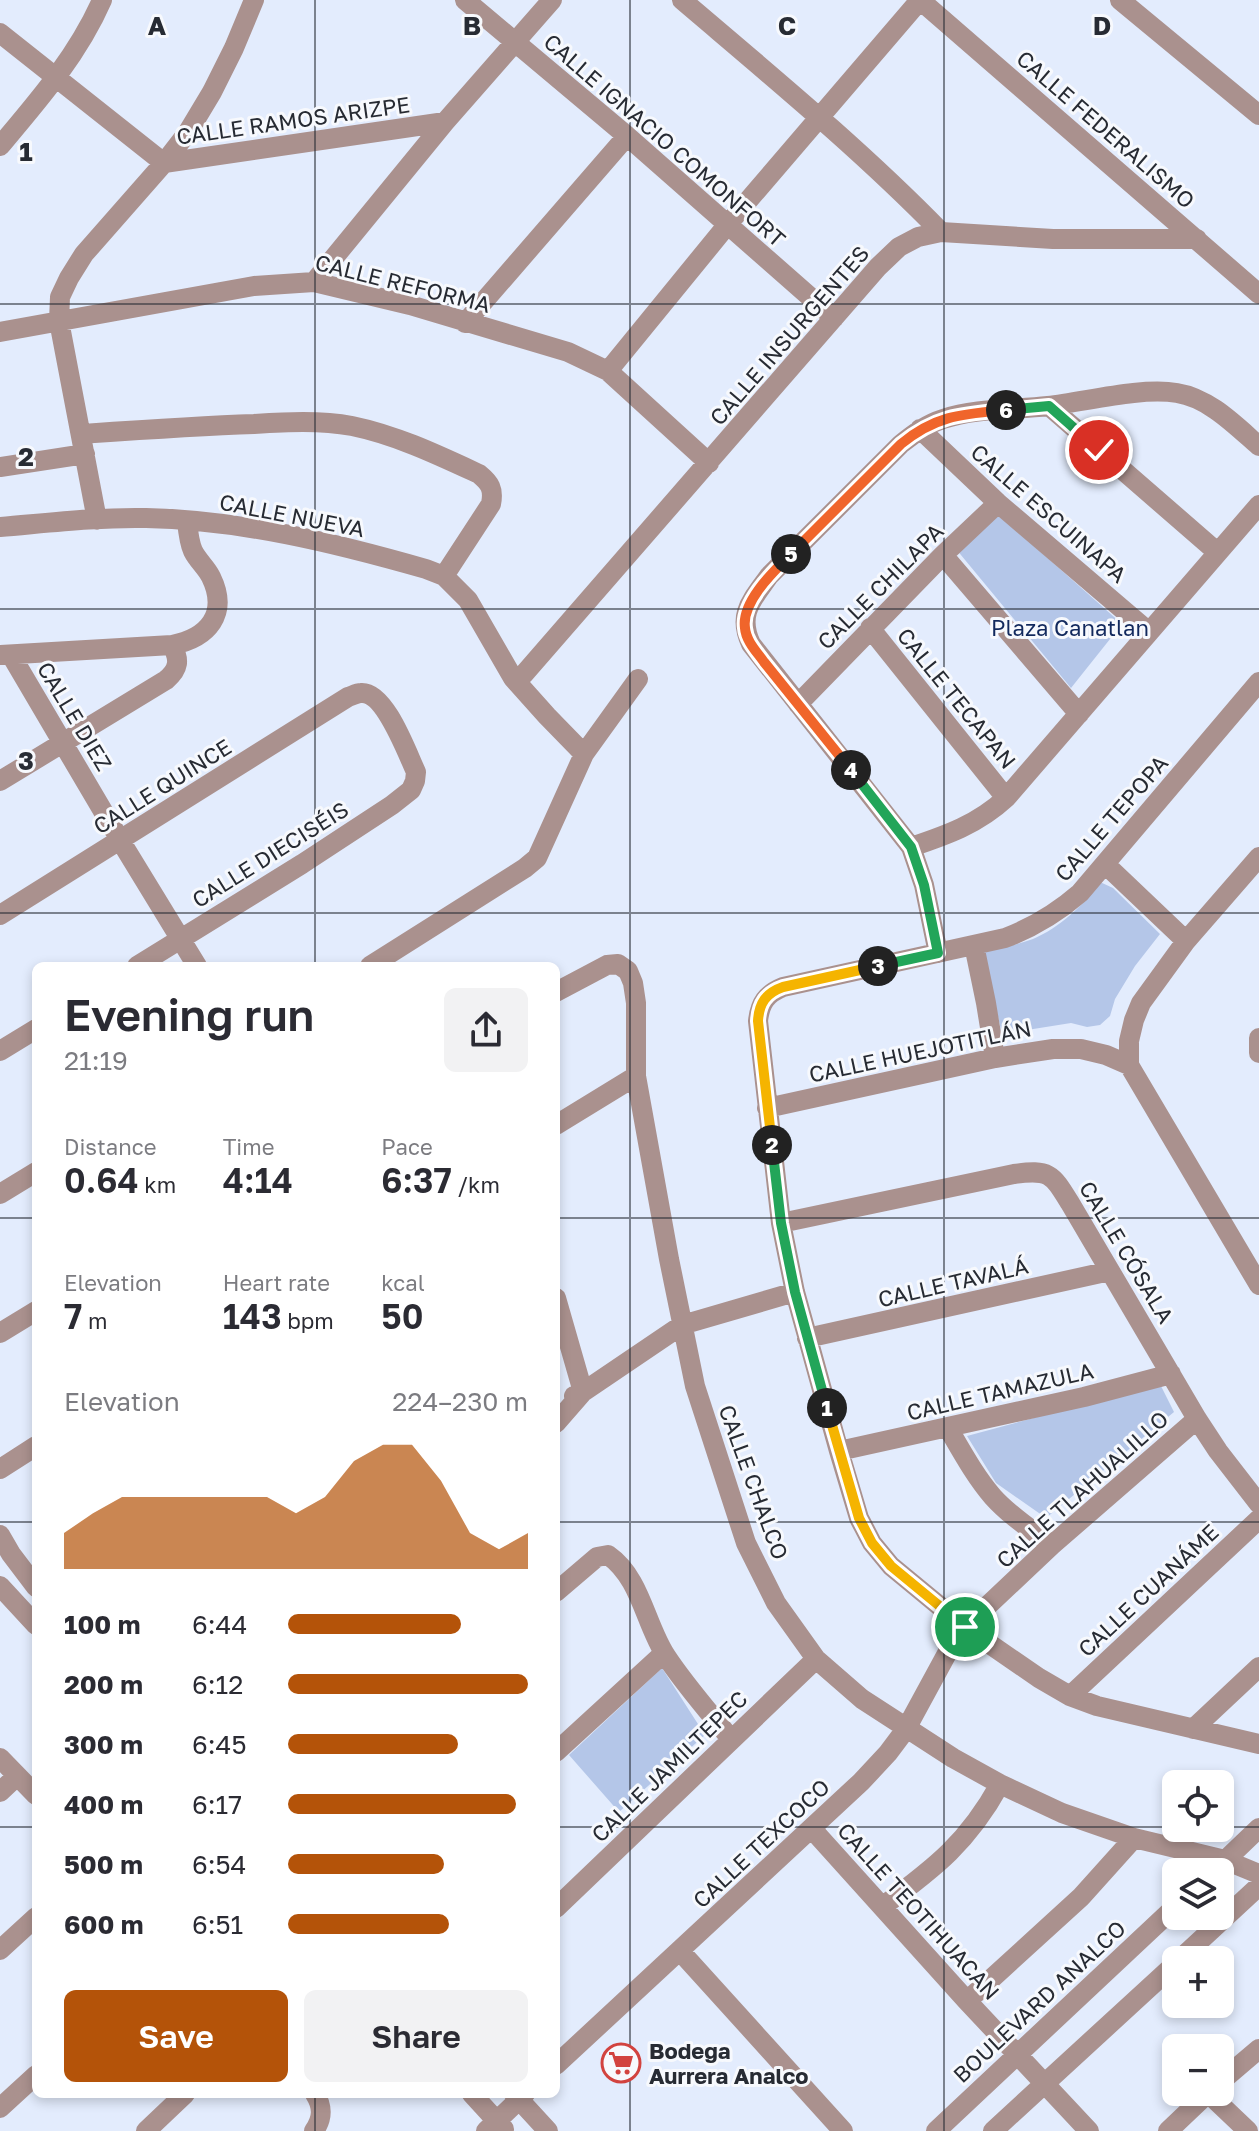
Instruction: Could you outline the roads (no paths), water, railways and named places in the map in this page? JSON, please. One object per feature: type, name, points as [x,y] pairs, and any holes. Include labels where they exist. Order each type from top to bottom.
[{"type":"street","points":[[0,146],[55,78],[78,45],[102,0]]},
{"type":"street","points":[[97,520],[59,321],[60,297],[84,254],[188,132],[234,48],[254,0]]},
{"type":"street","name":"CALLE IGNACIO COMONFORT","points":[[465,0],[627,136],[834,318]]},
{"type":"street","points":[[314,282],[445,122],[552,0]]},
{"type":"street","points":[[682,0],[820,118],[941,232]]},
{"type":"street","points":[[608,371],[728,224],[920,0]]},
{"type":"street","name":"CALLE FEDERALISMO","points":[[920,0],[1259,294]]},
{"type":"street","points":[[1120,0],[1259,115]]},
{"type":"street","name":"CALLE RAMOS ARIZPE","points":[[0,33],[164,163],[445,122]]},
{"type":"street","points":[[465,323],[627,136]]},
{"type":"street","name":"CALLE INSURGENTES","points":[[516,680],[878,267],[899,247],[918,237],[941,232],[1053,239],[1197,239]]},
{"type":"street","name":"CALLE REFORMA","points":[[0,332],[254,286],[314,282],[410,305],[568,352],[608,371],[709,463]]},
{"type":"street","points":[[938,953],[924,885],[911,847],[751,644],[745,630],[745,614],[756,594],[769,576],[867,478],[920,429],[944,419],[971,413],[1112,397],[1176,393],[1197,398],[1219,412],[1259,446]]},
{"type":"street","points":[[1049,406],[1217,552]]},
{"type":"street","points":[[0,467],[83,444],[280,423],[320,422],[377,432],[479,474],[489,482],[493,492],[491,504],[444,576]]},
{"type":"street","name":"CALLE ESCUINAPA","points":[[920,429],[998,503],[1148,631]]},
{"type":"street","name":"CALLE CHILAPA","points":[[798,704],[870,628],[998,503]]},
{"type":"street","points":[[911,847],[971,825],[1006,798],[1259,505]]},
{"type":"street","name":"CALLE NUEVA","points":[[0,527],[145,518],[244,526],[400,561],[444,576],[468,600],[516,680],[584,754]]},
{"type":"street","points":[[6,655],[172,645],[203,634],[217,607],[217,597],[213,580],[193,551],[187,521]]},
{"type":"street","points":[[943,555],[1079,714]]},
{"type":"street","name":"CALLE TECAPAN","points":[[870,628],[1006,798]]},
{"type":"street","points":[[0,781],[171,675],[178,660],[172,645]]},
{"type":"street","name":"CALLE DIEZ","points":[[6,655],[64,742],[195,962]]},
{"type":"street","points":[[376,962],[537,858],[584,754],[638,679]]},
{"type":"street","name":"CALLE TEPOPA","points":[[767,1108],[758,1021],[764,998],[772,991],[1005,938],[1046,920],[1080,893],[1259,682]]},
{"type":"street","name":"CALLE QUINCE","points":[[0,915],[348,697],[362,693],[372,696],[382,705],[416,772]]},
{"type":"street","name":"CALLE DIECISÉIS","points":[[144,962],[392,805],[411,790],[416,772]]},
{"type":"street","points":[[1259,857],[1186,941],[1141,1003],[1129,1041],[1129,1065],[1259,1285]]},
{"type":"street","points":[[1105,864],[1186,941]]},
{"type":"street","points":[[974,945],[995,1058]]},
{"type":"street","name":"CALLE CHALCO","points":[[560,990],[607,965],[618,964],[628,971],[633,983],[636,1076],[695,1386],[746,1543],[776,1603],[816,1659],[862,1699],[906,1729],[1000,1784],[1062,1813],[1195,1858]]},
{"type":"street","points":[[0,1051],[32,1031]]},
{"type":"street","points":[[1259,1038],[1259,1053]]},
{"type":"street","name":"CALLE HUEJOTITLÁN","points":[[767,1108],[995,1058],[1053,1049],[1081,1049],[1129,1065]]},
{"type":"street","points":[[560,1123],[636,1076]]},
{"type":"street","points":[[767,1108],[781,1223],[795,1292],[859,1518],[872,1543],[891,1566],[965,1627],[1070,1696],[1097,1706],[1259,1744]]},
{"type":"street","name":"CALLE CÓSALA","points":[[781,1223],[1032,1171],[1048,1174],[1058,1184],[1197,1419],[1259,1504]]},
{"type":"street","points":[[0,1194],[32,1174]]},
{"type":"street","name":"CALLE TAVALÁ","points":[[807,1338],[1110,1271]]},
{"type":"street","points":[[560,1402],[583,1392],[682,1325],[795,1292]]},
{"type":"street","points":[[560,1312],[583,1392]]},
{"type":"street","points":[[0,1333],[32,1313]]},
{"type":"street","name":"CALLE TAMAZULA","points":[[839,1451],[1084,1397],[1171,1374]]},
{"type":"street","points":[[560,1418],[583,1392]]},
{"type":"street","name":"CALLE TLAHUALILLO","points":[[965,1627],[1052,1545],[1197,1419]]},
{"type":"street","points":[[948,1428],[970,1467],[995,1498],[1019,1521],[1052,1545]]},
{"type":"street","points":[[0,1469],[32,1449]]},
{"type":"street","name":"CALLE CUANÁME","points":[[1070,1696],[1259,1519]]},
{"type":"street","points":[[0,1535],[32,1580]]},
{"type":"street","points":[[560,1589],[597,1557],[608,1555],[616,1561],[627,1573],[664,1653],[731,1739]]},
{"type":"street","points":[[32,1585],[3,1596],[32,1621]]},
{"type":"street","name":"CALLE TEXCOCO","points":[[560,2061],[861,1782],[906,1729],[950,1648],[965,1627]]},
{"type":"street","points":[[560,1748],[664,1653]]},
{"type":"street","name":"CALLE JAMILTEPEC","points":[[560,1904],[816,1659]]},
{"type":"street","points":[[1193,1729],[1259,1667]]},
{"type":"street","points":[[0,1758],[32,1791]]},
{"type":"street","points":[[0,1792],[17,1776]]},
{"type":"street","points":[[883,1906],[952,1852],[986,1810],[1000,1784]]},
{"type":"street","points":[[1227,1858],[1259,1828]]},
{"type":"street","name":"CALLE TEOTIHUACAN","points":[[812,1829],[1089,2131]]},
{"type":"street","points":[[967,2001],[1081,1897],[1134,1838]]},
{"type":"street","name":"CALLE CHALCO","points":[[1234,1869],[1259,1874]]},
{"type":"street","points":[[1194,1946],[1259,1886]]},
{"type":"street","name":"BOULEVARD ANALCO","points":[[936,2131],[1162,1919]]},
{"type":"street","points":[[0,1950],[32,1921]]},
{"type":"street","points":[[680,1951],[843,2131]]},
{"type":"street","points":[[993,2131],[1162,1976]]},
{"type":"street","points":[[1234,2070],[1259,2049]]},
{"type":"street","points":[[0,2108],[32,2079]]},
{"type":"street","points":[[146,2131],[181,2098]]},
{"type":"street","points":[[314,2131],[322,2113],[318,2098]]},
{"type":"street","points":[[475,2098],[496,2128],[518,2098]]},
{"type":"street","points":[[521,2098],[548,2131]]},
{"type":"street","points":[[1168,2131],[1194,2106]]},
{"type":"street","points":[[1223,2106],[1248,2131]]},
{"type":"place","name":"Bodega Aurrera Analco","points":[[621,2063]]},
{"type":"park label","name":"Plaza Canatlan","points":[[1070,627]]}]
